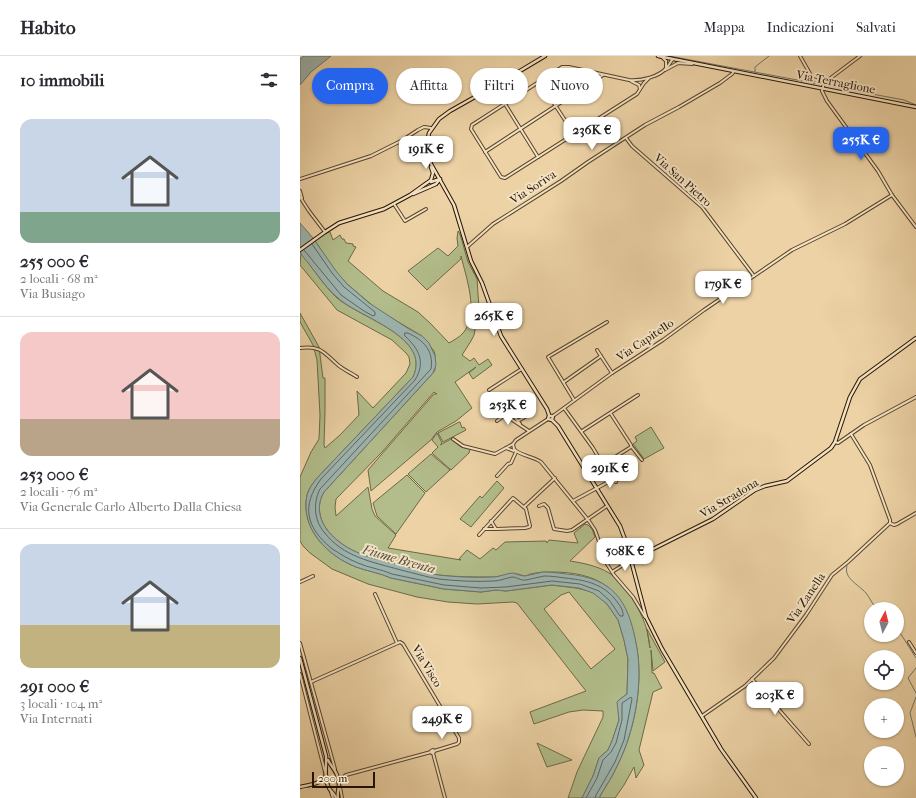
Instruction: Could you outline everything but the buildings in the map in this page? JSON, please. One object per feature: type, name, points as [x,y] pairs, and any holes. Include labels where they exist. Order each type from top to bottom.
[{"type":"main road","points":[[300,250],[324,232],[344,221],[376,212],[394,204],[425,184],[433,176],[432,169],[427,159],[426,143],[431,128],[438,119],[545,56]]},
{"type":"main road","name":"Via Terraglione","points":[[660,56],[734,71],[823,86],[916,107]]},
{"type":"main road","points":[[427,154],[431,164],[451,197],[467,247],[486,293],[501,336],[547,408],[552,420]]},
{"type":"main road","points":[[425,184],[440,179]]},
{"type":"main road","points":[[410,195],[432,186],[440,179]]},
{"type":"main road","points":[[432,186],[441,185],[451,197]]},
{"type":"main road","name":"Via Stradona","points":[[631,560],[713,519],[755,490],[792,478],[831,448],[835,442],[850,396],[860,379],[916,338]]},
{"type":"main road","points":[[548,419],[551,416]]},
{"type":"main road","points":[[548,419],[552,420],[558,426],[608,505],[624,534],[646,617],[669,663],[721,749],[756,798]]},
{"type":"main road","points":[[300,658],[326,756],[332,767],[335,769],[339,785],[337,790],[337,798]]},
{"type":"main road","points":[[326,756],[326,775],[328,785],[337,798]]},
{"type":"main road","points":[[326,768],[332,767]]},
{"type":"main road","points":[[300,787],[323,780],[326,775]]},
{"type":"main road","points":[[317,782],[326,782],[328,785]]},
{"type":"main road","points":[[331,790],[337,790]]},
{"type":"street","points":[[660,56],[666,62],[663,70]]},
{"type":"street","points":[[800,56],[813,79],[823,86],[864,90],[867,89]]},
{"type":"street","points":[[823,86],[860,56]]},
{"type":"street","points":[[663,70],[673,59]]},
{"type":"street","points":[[671,67],[674,63],[673,59]]},
{"type":"street","points":[[538,157],[505,104],[471,127],[485,152],[503,178],[505,178],[538,157],[574,134],[637,94],[649,78],[678,63],[694,63]]},
{"type":"street","name":"Via Soriva","points":[[467,247],[493,224],[645,125],[720,83],[734,71]]},
{"type":"street","points":[[603,75],[629,80],[636,83],[639,85],[640,91]]},
{"type":"street","points":[[629,80],[649,78]]},
{"type":"street","points":[[823,86],[823,94],[827,101],[878,171],[892,195],[916,227]]},
{"type":"street","points":[[485,152],[558,104]]},
{"type":"street","points":[[555,106],[574,134]]},
{"type":"street","points":[[300,179],[371,156],[401,141],[424,127],[431,128]]},
{"type":"street","name":"Via San Pietro","points":[[626,138],[632,146],[702,207],[754,276]]},
{"type":"street","points":[[300,191],[302,201]]},
{"type":"street","name":"Via Capitello","points":[[551,416],[792,250],[844,224],[892,195]]},
{"type":"street","points":[[300,197],[324,232]]},
{"type":"street","points":[[394,204],[405,221],[426,209]]},
{"type":"street","points":[[574,400],[548,357],[607,322]]},
{"type":"street","points":[[300,348],[319,348],[337,365],[357,377]]},
{"type":"street","points":[[597,350],[612,373]]},
{"type":"street","points":[[564,382],[601,356]]},
{"type":"street","points":[[489,390],[520,370]]},
{"type":"street","points":[[582,431],[611,414],[638,395]]},
{"type":"street","points":[[835,442],[838,443],[864,425],[916,396]]},
{"type":"street","points":[[564,408],[582,431],[604,464],[612,480],[616,482]]},
{"type":"street","points":[[497,421],[511,412],[517,422]]},
{"type":"street","points":[[611,414],[631,446],[642,460]]},
{"type":"street","points":[[505,416],[517,422],[529,431]]},
{"type":"street","points":[[517,422],[525,417]]},
{"type":"street","points":[[453,439],[464,446],[495,454],[513,444],[518,438],[548,419]]},
{"type":"street","points":[[850,434],[866,456],[890,523],[894,525],[897,524],[916,513]]},
{"type":"street","points":[[497,476],[508,464],[511,463],[515,452],[513,444]]},
{"type":"street","points":[[604,464],[631,446]]},
{"type":"street","points":[[506,448],[540,460],[555,478],[588,519],[595,530],[605,560],[612,572],[633,597],[646,617]]},
{"type":"street","points":[[524,507],[555,478]]},
{"type":"street","points":[[573,501],[612,480]]},
{"type":"street","points":[[480,535],[484,529],[512,498],[526,509],[529,527],[484,529]]},
{"type":"street","points":[[539,506],[544,504],[548,508],[553,528],[555,530],[567,531],[572,530],[608,505]]},
{"type":"street","points":[[491,521],[496,529]]},
{"type":"street","name":"Via Zanella","points":[[702,716],[752,680],[781,650],[824,589],[832,575],[890,523]]},
{"type":"street","name":"Via Stradona","points":[[612,572],[631,560]]},
{"type":"street","points":[[300,582],[313,576]]},
{"type":"street","points":[[375,594],[397,644]]},
{"type":"street","name":"Via Visco","points":[[311,682],[400,642],[403,644],[416,664],[459,738],[459,742],[457,744],[433,752]]},
{"type":"street","points":[[909,642],[916,653]]},
{"type":"street","points":[[300,644],[335,769]]},
{"type":"street","points":[[300,674],[326,775]]},
{"type":"street","points":[[752,680],[809,744]]},
{"type":"street","points":[[305,693],[309,692]]},
{"type":"street","points":[[338,781],[346,775],[433,752],[445,798]]},
{"type":"street","points":[[336,773],[346,775]]},
{"type":"street","points":[[339,785],[342,798]]},
{"type":"street","points":[[331,790],[333,798]]},
{"type":"green space","points":[[458,231],[468,262],[477,279],[479,308],[474,335],[462,355],[470,361],[474,358],[479,365],[488,359],[492,365],[473,379],[469,373],[476,367],[455,382],[472,408],[456,421],[437,432],[431,440],[371,491],[368,470],[434,394],[437,394],[434,392],[382,452],[336,499],[336,516],[368,487],[372,509],[375,516],[396,535],[388,548],[461,560],[459,559],[467,550],[480,559],[493,548],[496,550],[505,542],[546,541],[547,543],[549,540],[578,543],[574,533],[585,524],[592,529],[595,537],[570,561],[600,568],[615,577],[621,583],[636,604],[646,627],[648,636],[647,629],[665,662],[653,671],[651,650],[652,673],[654,673],[662,688],[653,692],[639,750],[644,765],[636,778],[634,767],[615,798],[599,798],[616,768],[629,736],[636,705],[639,674],[636,644],[631,625],[625,609],[608,587],[596,580],[582,575],[565,573],[542,572],[527,576],[514,574],[493,577],[472,577],[428,573],[370,557],[352,550],[335,539],[322,522],[319,507],[324,492],[433,373],[435,370],[435,355],[434,351],[422,336],[378,310],[347,284],[335,271],[315,241],[330,232],[333,240],[340,235],[346,243],[353,244],[353,246],[356,247],[348,261],[383,291],[418,312],[449,343],[464,332],[471,315],[470,294],[461,256],[461,259],[427,290],[408,271],[438,248],[448,256],[458,246]]},
{"type":"green space","points":[[301,252],[322,282],[337,298],[391,330],[403,340],[412,351],[416,363],[413,377],[318,477],[310,488],[307,495],[306,507],[312,530],[318,540],[336,556],[356,567],[391,578],[444,589],[481,592],[496,590],[506,591],[552,585],[593,592],[607,604],[618,620],[628,659],[627,694],[619,700],[619,720],[612,741],[608,750],[599,758],[593,776],[582,798],[568,798],[577,772],[603,717],[603,711],[583,710],[569,712],[534,724],[530,712],[586,691],[517,603],[477,604],[448,602],[417,597],[368,584],[332,569],[310,553],[300,541],[300,477],[311,452],[319,439],[320,415],[317,360],[313,345],[300,322],[300,313],[319,347],[323,378],[325,378],[325,448],[359,415],[357,391],[373,408],[406,373],[410,364],[409,357],[406,353],[392,340],[337,310],[300,265]],"holes":[[[569,592],[615,649],[591,669],[544,609],[561,595]]]},
{"type":"green space","points":[[459,422],[462,428],[464,427],[466,430],[443,442],[438,433]]},
{"type":"green space","points":[[651,427],[664,448],[644,459],[633,444],[637,441],[635,437]]},
{"type":"green space","points":[[437,433],[442,443],[440,445],[451,439],[461,447],[470,449],[469,453],[451,470],[432,453],[438,447],[432,440]]},
{"type":"green space","points":[[431,454],[450,470],[426,492],[408,474]]},
{"type":"green space","points":[[407,475],[425,493],[396,534],[377,516],[373,503]]},
{"type":"green space","points":[[497,481],[504,488],[471,527],[460,519],[480,496],[482,498]]},
{"type":"green space","points":[[537,743],[572,760],[547,767]]},
{"type":"water","points":[[304,56],[331,56],[316,68],[312,68],[312,71],[300,85],[300,59]]},
{"type":"water","points":[[300,223],[347,284],[369,303],[422,336],[429,343],[435,356],[436,365],[433,373],[324,492],[319,507],[322,522],[335,539],[352,550],[380,560],[428,573],[452,576],[496,577],[513,573],[525,576],[543,572],[558,573],[583,576],[596,580],[607,586],[616,594],[623,603],[633,628],[638,658],[638,689],[633,721],[624,751],[614,773],[599,798],[582,798],[593,776],[599,758],[608,750],[612,741],[619,720],[617,702],[627,694],[628,659],[624,640],[618,620],[607,604],[593,593],[579,588],[552,585],[506,591],[496,590],[481,592],[444,589],[391,578],[356,567],[336,556],[318,540],[312,530],[306,507],[307,495],[311,486],[413,377],[416,363],[412,351],[403,340],[391,330],[338,298],[324,284],[300,251]]},
{"type":"waterway","points":[[669,56],[904,100],[916,105]]},
{"type":"waterway","points":[[755,72],[755,67],[769,56]]},
{"type":"waterway","points":[[847,566],[846,570],[849,578],[866,593],[872,602]]},
{"type":"waterway","points":[[904,639],[916,658]]},
{"type":"waterway","points":[[916,668],[908,678],[916,693]]},
{"type":"waterway","points":[[916,697],[910,713],[916,737]]},
{"type":"water label","name":"Fiume Brenta","points":[[399,559]]}]
